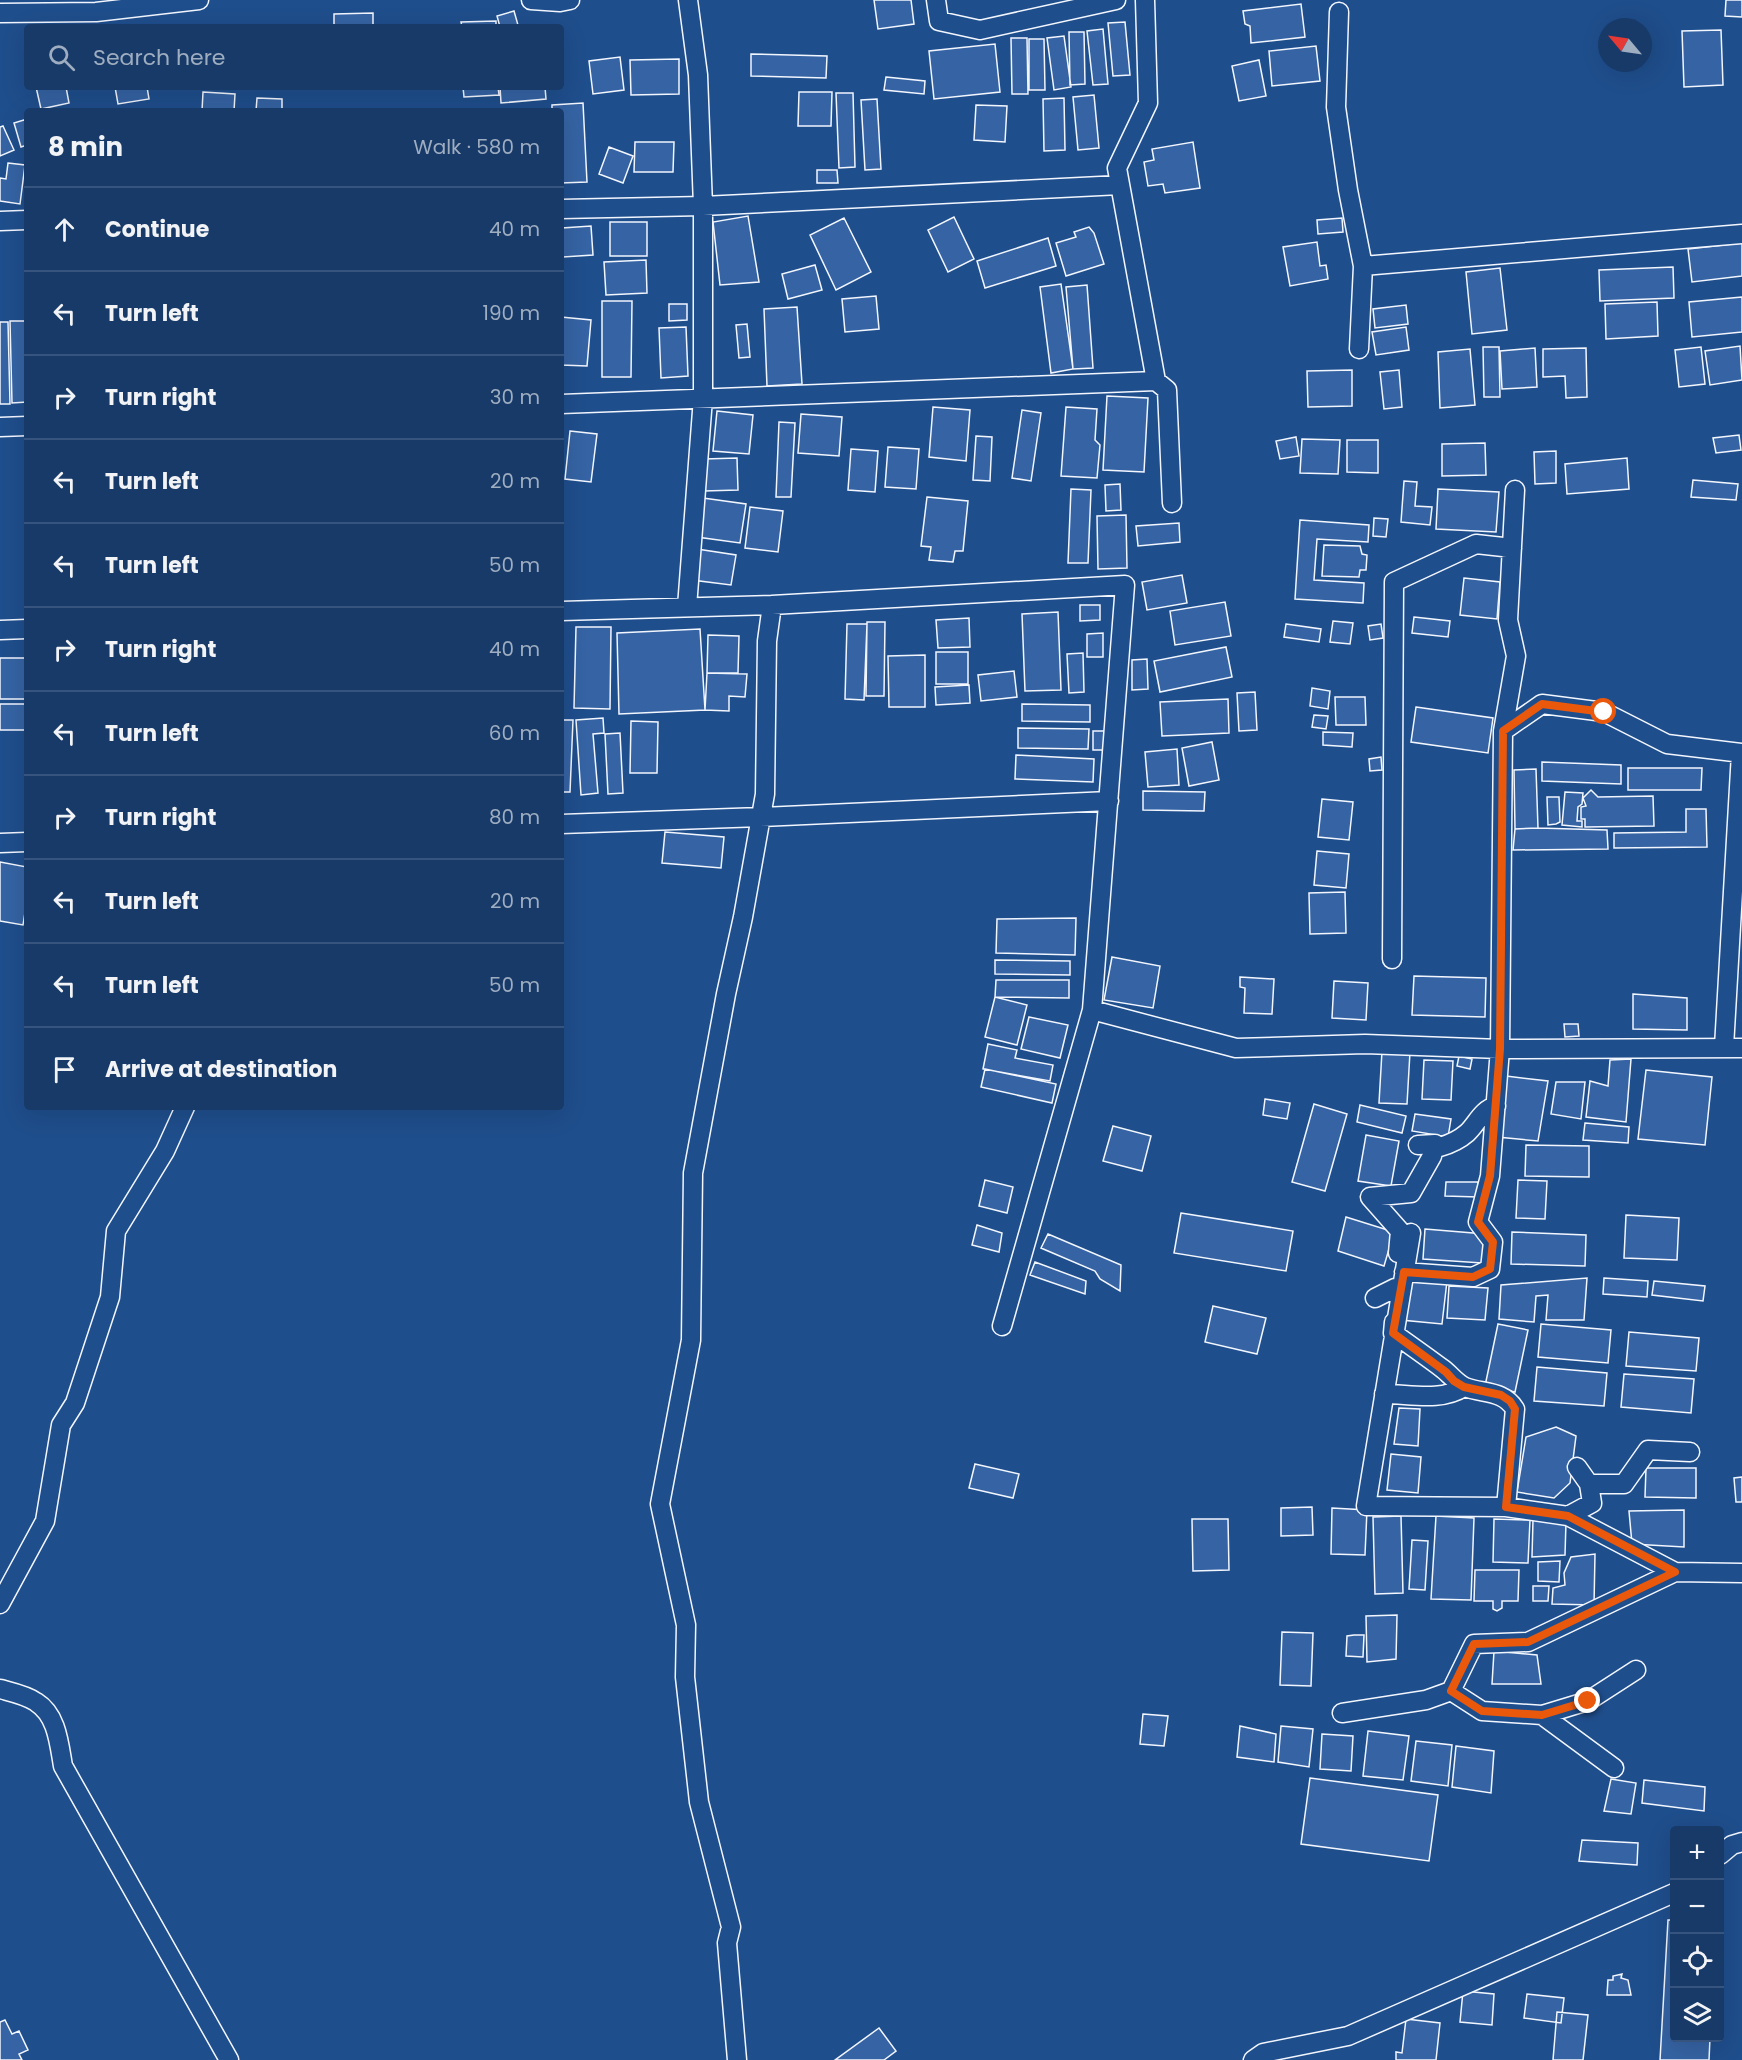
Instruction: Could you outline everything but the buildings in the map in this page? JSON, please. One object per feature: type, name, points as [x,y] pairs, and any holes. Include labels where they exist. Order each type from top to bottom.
[{"type":"street","points":[[0,13],[96,12],[199,0]]},
{"type":"street","points":[[531,0],[560,2],[570,0]]},
{"type":"street","points":[[687,607],[703,398],[703,206],[698,75],[688,0]]},
{"type":"street","points":[[936,0],[939,21],[980,30],[1116,0]]},
{"type":"street","points":[[1145,0],[1148,103],[1117,168],[1156,381],[1167,390],[1172,503]]},
{"type":"street","points":[[1339,12],[1336,107],[1348,190],[1363,266],[1359,349]]},
{"type":"street","points":[[564,209],[703,206],[1120,185]]},
{"type":"street","points":[[0,220],[24,220]]},
{"type":"street","points":[[1363,266],[1742,234]]},
{"type":"street","points":[[564,404],[1156,381]]},
{"type":"street","points":[[0,427],[24,426]]},
{"type":"street","points":[[1396,1268],[1473,1277],[1490,1269],[1493,1242],[1478,1222],[1490,1176],[1500,1049],[1503,731],[1516,656],[1508,620],[1515,490]]},
{"type":"street","points":[[1392,959],[1394,582],[1476,544],[1512,548]]},
{"type":"street","points":[[564,611],[772,604],[1125,585],[1092,1010],[1002,1326]]},
{"type":"street","points":[[736,2060],[727,1943],[731,1927],[699,1802],[685,1677],[686,1625],[660,1504],[691,1340],[693,1173],[726,994],[744,916],[765,794],[767,642],[772,604]]},
{"type":"street","points":[[0,630],[24,629]]},
{"type":"street","points":[[1092,1010],[1236,1048],[1365,1044],[1500,1049],[1733,1048],[1742,753],[1666,744],[1604,712],[1542,704],[1503,731]]},
{"type":"street","points":[[564,824],[1109,801]]},
{"type":"street","points":[[0,843],[24,842]]},
{"type":"street","points":[[1496,1106],[1488,1108],[1468,1132],[1451,1144],[1440,1147],[1427,1145],[1432,1156],[1411,1193],[1370,1197],[1400,1231],[1393,1333],[1366,1506],[1506,1507],[1568,1516],[1675,1572]]},
{"type":"street","points":[[0,1604],[45,1521],[60,1425],[75,1403],[110,1297],[116,1231],[165,1151],[184,1110]]},
{"type":"street","points":[[1375,1298],[1396,1268],[1411,1233]]},
{"type":"street","points":[[1393,1333],[1464,1387],[1501,1395],[1510,1401],[1515,1409],[1506,1507]]},
{"type":"street","points":[[1384,1394],[1430,1396],[1454,1394],[1464,1387]]},
{"type":"street","points":[[1589,1484],[1624,1484],[1648,1450],[1690,1452]]},
{"type":"street","points":[[1568,1516],[1592,1503],[1589,1484],[1577,1467]]},
{"type":"street","points":[[1342,1713],[1426,1700],[1451,1691],[1474,1644],[1528,1642],[1675,1572],[1742,1573]]},
{"type":"street","points":[[1451,1691],[1482,1711],[1542,1715],[1588,1701],[1636,1670]]},
{"type":"street","points":[[1,1686],[35,1701],[49,1713],[58,1736],[63,1766],[229,2060]]},
{"type":"street","points":[[1542,1715],[1614,1768]]},
{"type":"street","points":[[1724,1851],[1732,1845],[1742,1842]]},
{"type":"street","points":[[1253,2060],[1263,2053],[1348,2036],[1670,1895]]},
{"type":"route","points":[[1588,1701],[1542,1715],[1482,1711],[1451,1691],[1474,1644],[1528,1642],[1675,1572],[1568,1516],[1506,1507],[1515,1409],[1510,1401],[1501,1395],[1464,1387],[1393,1333],[1404,1272],[1473,1277],[1490,1269],[1493,1242],[1478,1222],[1490,1176],[1500,1049],[1503,731],[1542,704],[1604,712]]}]
